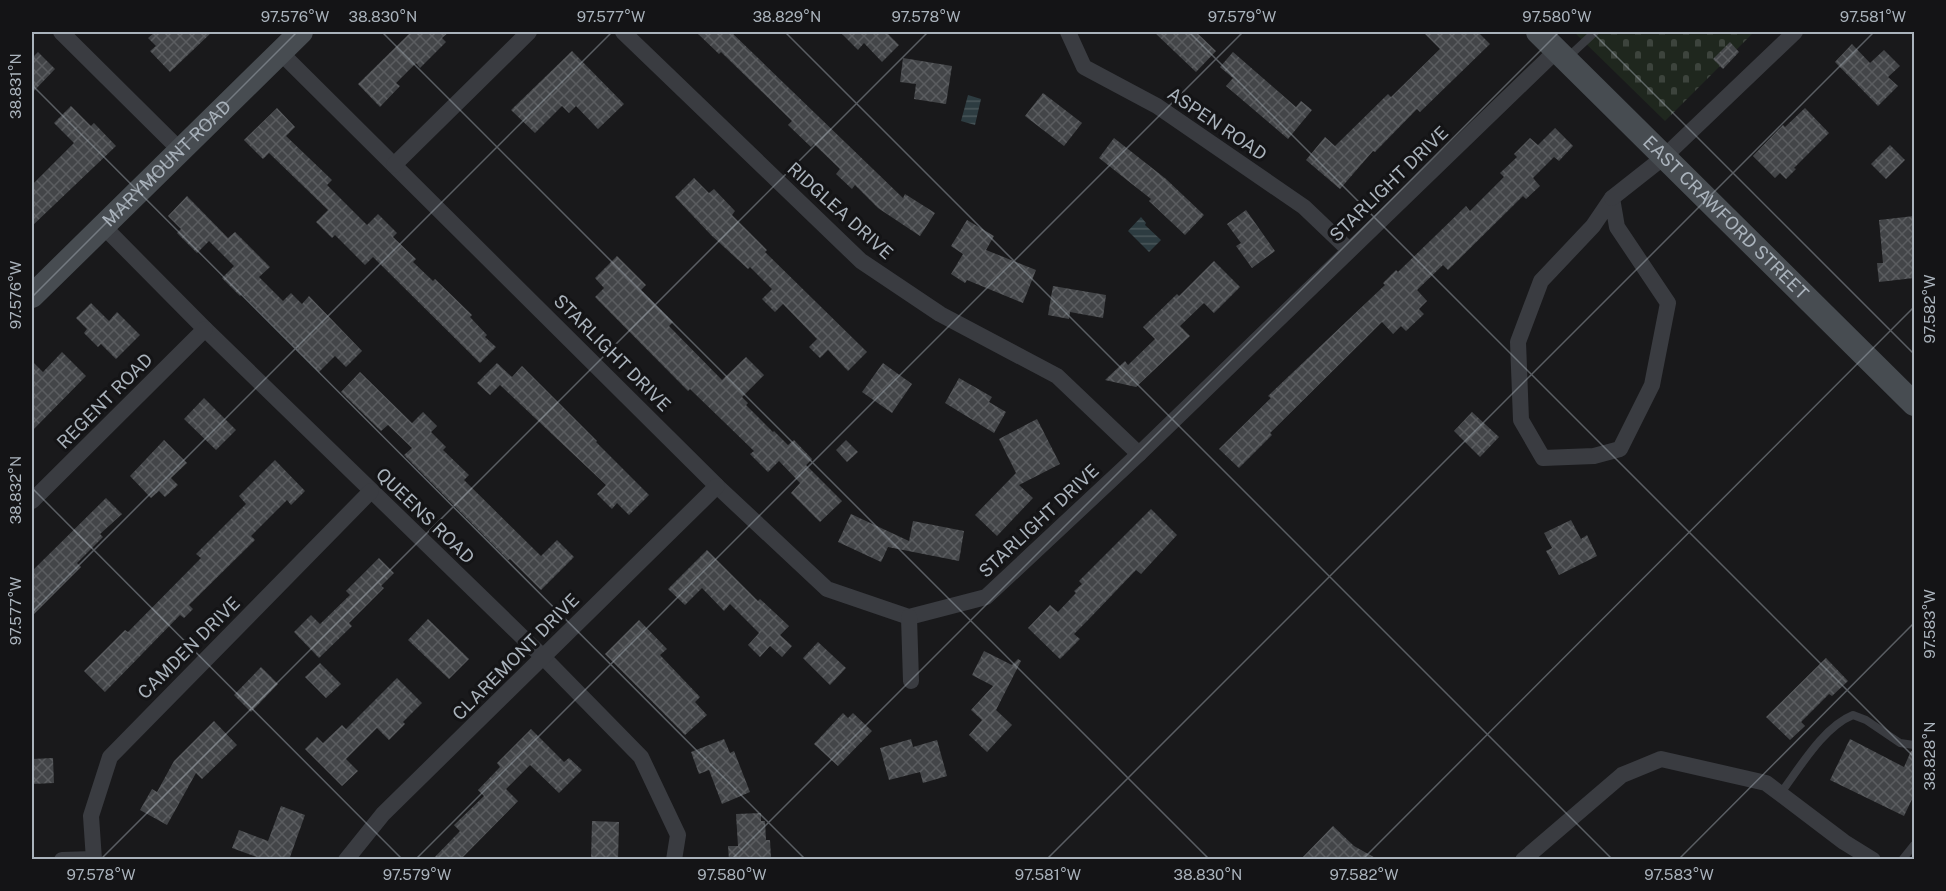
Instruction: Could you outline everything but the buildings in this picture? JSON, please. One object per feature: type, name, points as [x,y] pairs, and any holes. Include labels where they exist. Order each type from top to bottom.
[{"type":"street","points":[[62,32],[180,150]]},
{"type":"street","name":"MARYMOUNT ROAD","points":[[32,296],[301,32]]},
{"type":"street","points":[[394,165],[529,32]]},
{"type":"street","name":"RIDGLEA DRIVE","points":[[623,32],[861,261],[940,314],[1057,376],[1139,454]]},
{"type":"street","name":"ASPEN ROAD","points":[[1068,32],[1084,67],[1157,106],[1304,207],[1349,250]]},
{"type":"street","name":"EAST CRAWFORD STREET","points":[[1538,32],[1914,404]]},
{"type":"street","points":[[1612,198],[1617,227],[1668,303],[1652,385],[1620,449],[1594,456],[1543,458],[1521,420],[1518,342],[1541,281],[1593,226],[1612,198],[1664,157],[1795,32]]},
{"type":"street","name":"STARLIGHT DRIVE","points":[[280,52],[717,486],[827,588],[909,617],[986,597],[1139,454],[1349,250],[1561,55]]},
{"type":"street","name":"QUEENS ROAD","points":[[103,226],[205,330],[544,658],[641,757],[678,836],[674,860]]},
{"type":"street","name":"REGENT ROAD","points":[[32,501],[205,330]]},
{"type":"street","name":"CLAREMONT DRIVE","points":[[346,860],[383,814],[717,486]]},
{"type":"street","name":"CAMDEN DRIVE","points":[[94,859],[91,816],[110,757],[371,491]]},
{"type":"street","points":[[909,617],[911,681]]},
{"type":"street","points":[[1523,860],[1622,775],[1661,759],[1766,783],[1844,842],[1873,860]]},
{"type":"street","points":[[62,860],[94,859]]},
{"type":"lane","points":[[1561,55],[1595,32]]},
{"type":"lane","points":[[1780,794],[1822,740],[1837,724],[1853,716],[1866,720],[1900,743],[1914,745]]},
{"type":"lane","points":[[1902,860],[1914,844]]},
{"type":"green space","points":[[1574,32],[1754,32],[1665,121]]},
{"type":"shaded area","points":[[968,95],[981,99],[975,125],[961,121]]},
{"type":"shaded area","points":[[1141,217],[1145,225],[1161,240],[1149,252],[1128,231]]}]
